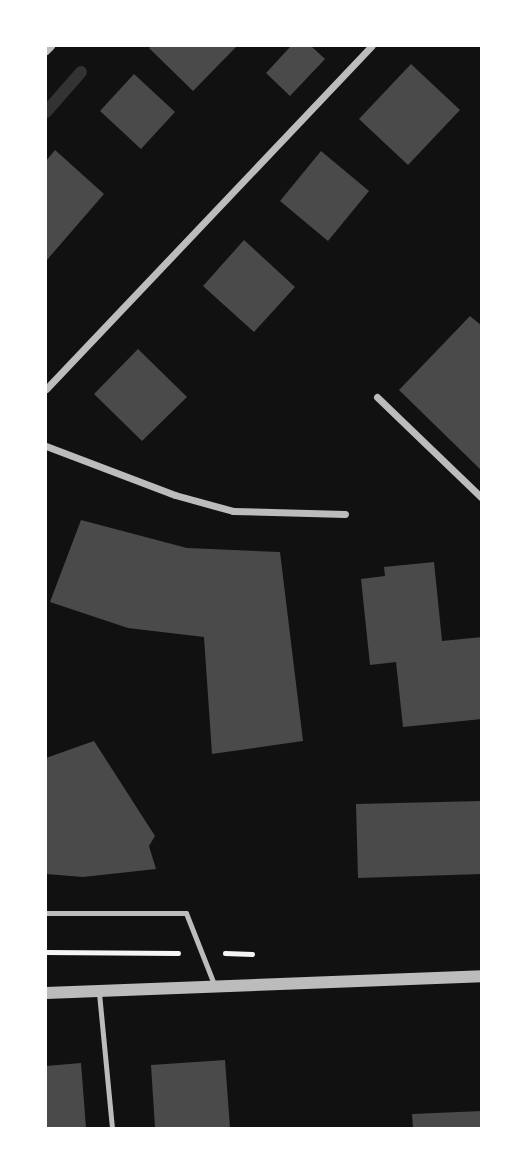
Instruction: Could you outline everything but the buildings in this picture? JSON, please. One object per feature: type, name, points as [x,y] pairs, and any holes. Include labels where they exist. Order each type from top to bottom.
[{"type":"street","points":[[46,51],[51,46]]},
{"type":"street","points":[[46,389],[372,46]]},
{"type":"street","points":[[377,397],[481,498]]},
{"type":"street","points":[[46,446],[175,495],[233,511],[345,514]]},
{"type":"street","points":[[46,993],[214,984],[481,976]]},
{"type":"lane","points":[[46,913],[186,912],[214,984]]},
{"type":"lane","points":[[99,990],[111,1129]]},
{"type":"path","points":[[46,952],[252,954]]},
{"type":"waterway","points":[[46,112],[81,72]]}]
